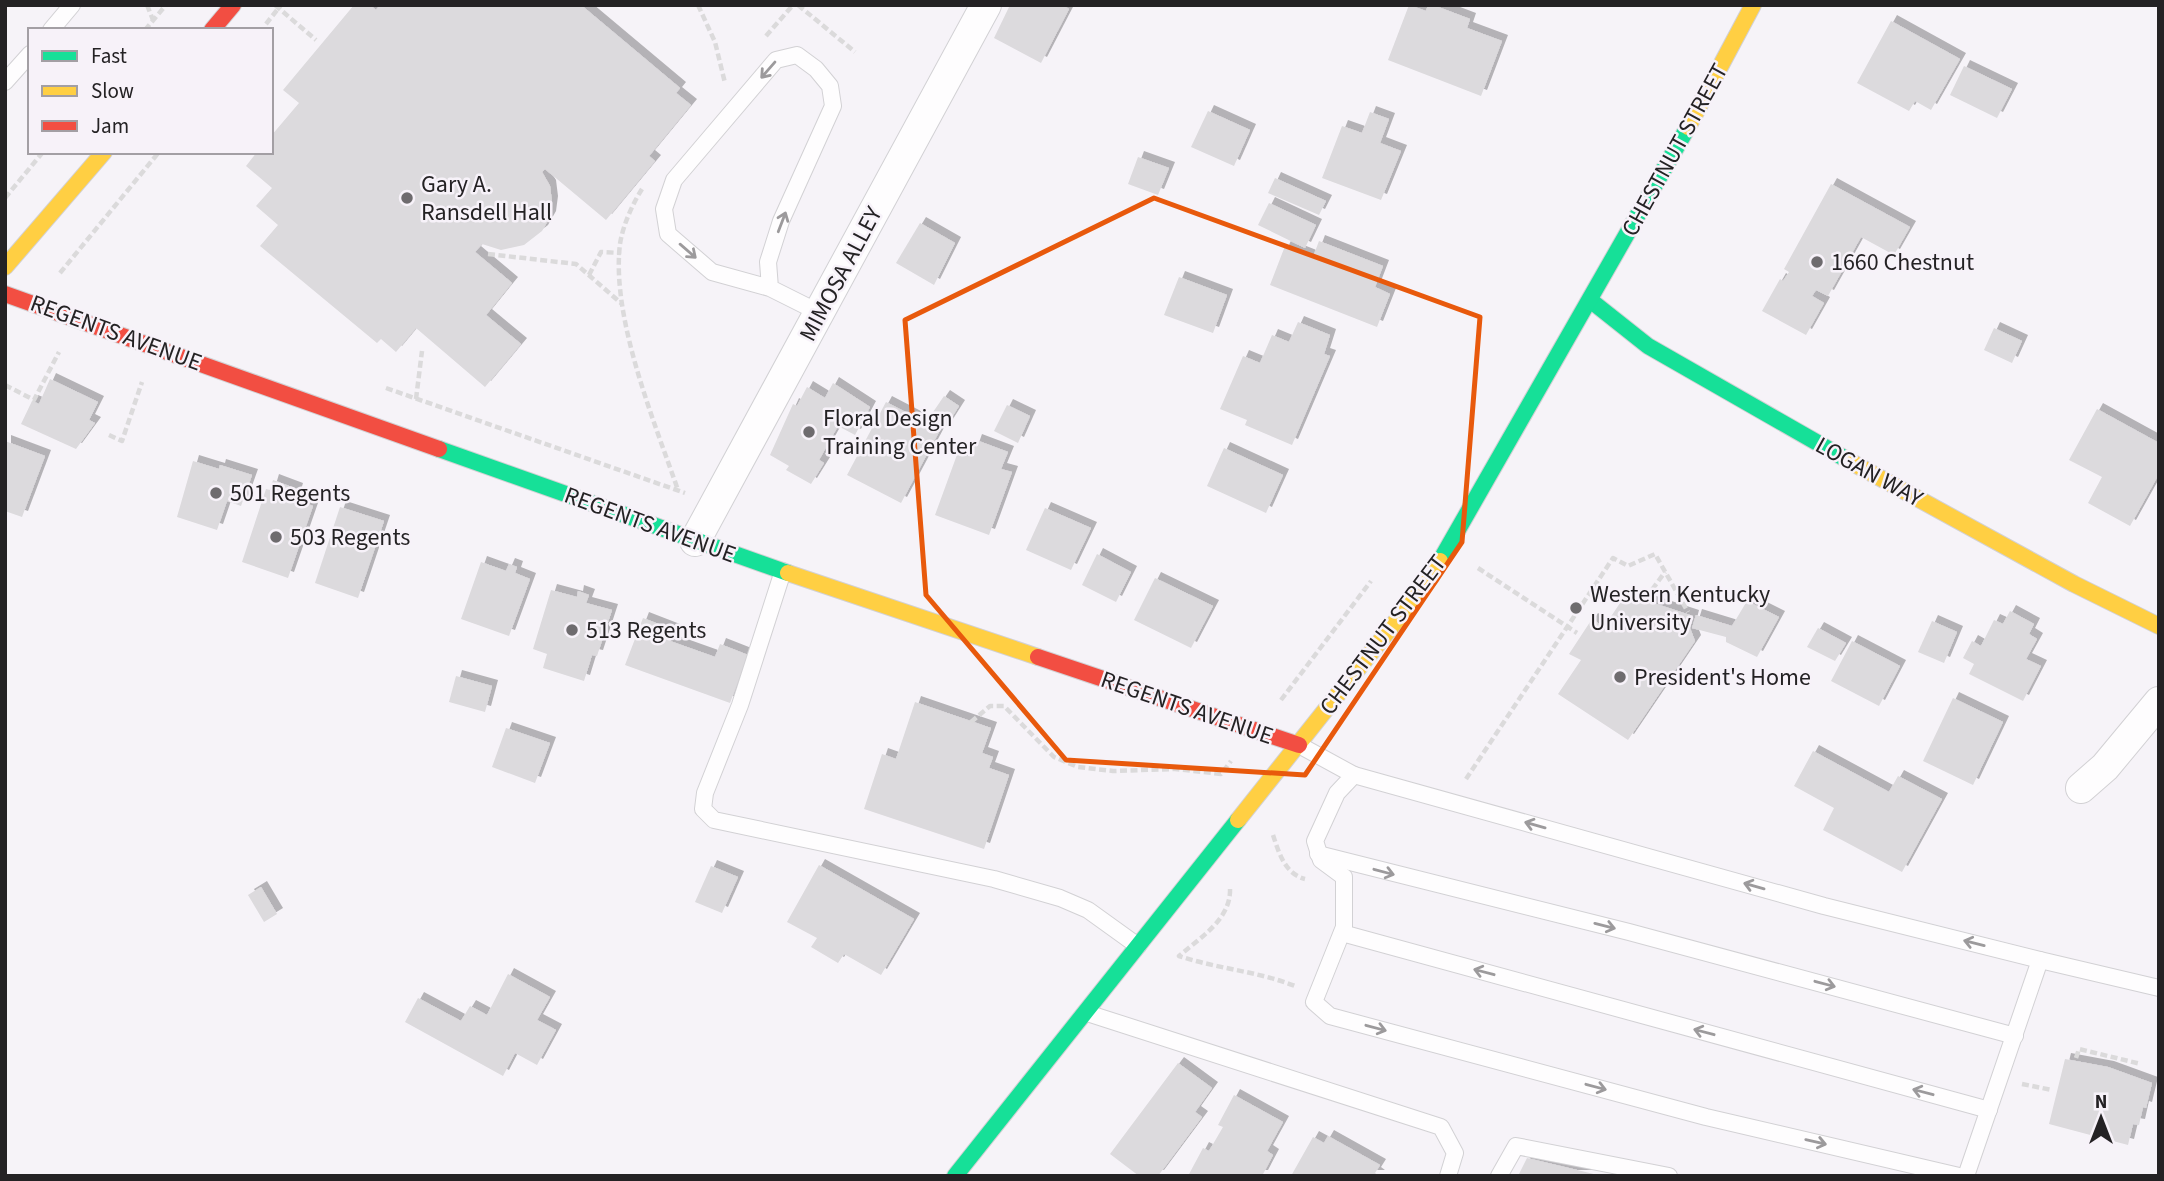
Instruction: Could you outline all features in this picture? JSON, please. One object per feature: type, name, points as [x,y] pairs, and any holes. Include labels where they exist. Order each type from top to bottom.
[{"type":"street","points":[[214,28],[233,5]]},
{"type":"street","name":"MIMOSA ALLEY","points":[[695,541],[986,5]]},
{"type":"street","name":"CHESTNUT STREET","points":[[955,1176],[1431,577],[1673,156],[1753,5]]},
{"type":"street","points":[[5,267],[102,154]]},
{"type":"street","name":"REGENTS AVENUE","points":[[5,294],[695,541],[1298,746]]},
{"type":"street","name":"LOGAN WAY","points":[[1590,300],[1648,346],[1828,450],[2074,584],[2159,626]]},
{"type":"street","points":[[2081,788],[2105,767],[2159,702]]},
{"type":"lane","points":[[53,28],[72,5]]},
{"type":"lane","points":[[769,288],[768,262],[781,221],[833,106],[830,86],[816,69],[797,55],[776,60],[674,180],[664,209],[668,234],[712,272],[769,288],[820,313]]},
{"type":"lane","points":[[5,82],[28,56]]},
{"type":"lane","points":[[783,571],[740,705],[705,793],[703,809],[714,820],[994,879],[1060,898],[1088,910],[1138,946]]},
{"type":"lane","points":[[1298,746],[1354,775],[1824,906],[2159,988]]},
{"type":"lane","points":[[1354,775],[1337,793],[1315,841],[1321,860],[1343,877],[1342,933],[1314,1002],[1330,1016],[1706,1117],[1959,1176]]},
{"type":"lane","points":[[1318,854],[1643,935],[2015,1037]]},
{"type":"lane","points":[[1342,933],[1989,1110]]},
{"type":"lane","points":[[1966,1176],[2040,960]]},
{"type":"lane","points":[[1084,1012],[1441,1127],[1455,1153],[1448,1176]]},
{"type":"lane","points":[[1499,1176],[1516,1146],[1669,1176]]},
{"type":"path","points":[[147,5],[153,20]]},
{"type":"path","points":[[147,28],[166,5]]},
{"type":"path","points":[[698,5],[715,42],[725,83],[717,93]]},
{"type":"path","points":[[798,5],[855,52]]},
{"type":"path","points":[[262,28],[278,6],[316,40]]},
{"type":"path","points":[[5,198],[41,154]]},
{"type":"path","points":[[60,273],[157,154]]},
{"type":"path","points":[[422,351],[416,399],[678,490],[636,363],[622,304],[621,253],[628,217],[648,181]]},
{"type":"path","points":[[589,275],[601,252],[621,253]]},
{"type":"path","points":[[488,254],[576,264],[622,304]]},
{"type":"path","points":[[5,385],[34,400],[63,345]]},
{"type":"path","points":[[109,435],[122,441],[145,371]]},
{"type":"path","points":[[1466,779],[1613,558],[1628,566],[1655,554],[1688,612]]},
{"type":"path","points":[[1473,564],[1577,633]]},
{"type":"path","points":[[1646,598],[1665,572]]},
{"type":"path","points":[[1274,706],[1285,696],[1371,581]]},
{"type":"path","points":[[971,722],[989,706],[1004,706],[1054,757],[1078,767],[1221,774],[1237,753]]},
{"type":"path","points":[[1264,841],[1272,831]]},
{"type":"path","points":[[1231,883],[1230,904],[1225,915],[1179,956],[1214,968],[1244,970],[1303,989]]},
{"type":"path","points":[[2076,1058],[2078,1049],[2141,1064]]},
{"type":"path","points":[[2017,1083],[2052,1090]]},
{"type":"highlighted area","points":[[1154,198],[1480,317],[1462,542],[1305,775],[1066,760],[926,595],[905,320]]},
{"type":"building","name":"Gary A. Ransdell Hall","points":[[354,5],[370,5],[376,10],[380,5],[581,5],[680,88],[676,93],[691,105],[649,156],[655,161],[606,220],[545,169],[542,172],[550,186],[552,202],[550,217],[542,231],[524,245],[501,250],[482,244],[475,252],[512,283],[486,315],[521,344],[485,387],[416,328],[396,352],[381,339],[377,343],[260,246],[278,225],[256,206],[272,188],[246,166],[255,154],[273,154],[273,134],[299,103],[283,90]]},
{"type":"building","points":[[1010,5],[1062,5],[1069,9],[1041,63],[994,38]]},
{"type":"building","points":[[1409,5],[1426,11],[1428,5],[1433,5],[1470,19],[1467,28],[1502,41],[1481,96],[1388,60]]},
{"type":"building","points":[[1891,21],[1960,59],[1931,110],[1915,101],[1909,111],[1857,83]]},
{"type":"building","points":[[1964,66],[2012,89],[1997,118],[1950,95]]},
{"type":"building","points":[[1208,111],[1250,130],[1234,166],[1191,147]]},
{"type":"building","points":[[1370,112],[1389,119],[1380,143],[1401,151],[1381,200],[1322,178],[1342,126],[1362,133]]},
{"type":"building","points":[[1138,157],[1169,168],[1158,195],[1128,184]]},
{"type":"building","points":[[1275,178],[1326,201],[1319,215],[1268,193]]},
{"type":"building","name":"1660 Chestnut","points":[[1831,184],[1910,227],[1894,255],[1861,237],[1828,296],[1816,290],[1812,296],[1824,303],[1806,335],[1762,311],[1780,279],[1783,281],[1789,272],[1784,269]]},
{"type":"building","points":[[1269,203],[1316,225],[1305,248],[1258,225]]},
{"type":"building","points":[[920,223],[955,243],[934,285],[896,263]]},
{"type":"building","points":[[1319,241],[1383,266],[1375,287],[1390,294],[1377,327],[1270,285],[1285,246],[1313,257]]},
{"type":"building","points":[[1179,277],[1227,295],[1213,333],[1164,315]]},
{"type":"building","points":[[1298,322],[1330,335],[1324,354],[1330,356],[1292,445],[1245,425],[1247,420],[1220,409],[1243,356],[1260,363],[1272,335],[1289,342]]},
{"type":"building","points":[[1994,328],[2022,341],[2012,363],[1984,350]]},
{"type":"building","points":[[50,379],[98,402],[89,420],[95,423],[76,449],[21,424],[32,401],[39,404]]},
{"type":"building","name":"Floral Design Training Center","points":[[833,383],[870,407],[855,435],[838,426],[819,460],[824,463],[811,484],[786,470],[789,466],[770,455],[793,404],[797,406],[807,387],[825,398]]},
{"type":"building","points":[[944,396],[959,406],[945,428],[929,418]]},
{"type":"building","points":[[886,402],[940,430],[901,503],[847,475]]},
{"type":"building","points":[[1007,405],[1030,416],[1018,443],[994,431]]},
{"type":"building","points":[[2097,409],[2159,443],[2159,474],[2130,526],[2088,503],[2102,477],[2069,460]]},
{"type":"building","points":[[976,440],[1008,452],[1001,469],[1012,472],[989,535],[935,515],[958,452],[970,457]]},
{"type":"building","points":[[5,441],[45,456],[22,517],[5,511]]},
{"type":"building","points":[[1224,448],[1283,475],[1266,513],[1207,486]]},
{"type":"building","name":"501 Regents","points":[[193,461],[219,469],[220,465],[252,475],[241,506],[227,501],[217,530],[177,517]]},
{"type":"building","name":"503 Regents","points":[[273,480],[297,489],[294,499],[313,506],[288,578],[242,562],[266,489],[270,490]]},
{"type":"building","points":[[340,507],[384,521],[358,598],[315,583]]},
{"type":"building","points":[[1045,508],[1091,528],[1071,570],[1026,550]]},
{"type":"building","points":[[1097,554],[1131,572],[1116,602],[1082,585]]},
{"type":"building","points":[[481,562],[506,571],[509,564],[517,567],[515,573],[530,579],[509,636],[461,619]]},
{"type":"building","points":[[1155,578],[1213,606],[1191,648],[1134,620]]},
{"type":"building","name":"513 Regents","points":[[551,590],[577,597],[578,591],[589,595],[586,603],[612,610],[597,656],[592,655],[584,681],[543,668],[547,654],[533,649]]},
{"type":"building","name":"President's Home","points":[[1626,594],[1693,616],[1690,628],[1695,641],[1628,740],[1558,694],[1581,660],[1569,654],[1592,619],[1604,627]]},
{"type":"building","points":[[1747,601],[1779,617],[1757,657],[1726,642],[1726,637],[1692,628],[1696,615],[1732,626]]},
{"type":"building","points":[[2010,611],[2034,624],[2029,634],[2037,639],[2026,659],[2041,666],[2023,701],[1969,674],[1974,664],[1963,658],[1972,641],[1981,646],[1994,620],[2003,624]]},
{"type":"building","points":[[643,618],[674,630],[670,641],[715,657],[720,644],[748,655],[730,703],[625,665]]},
{"type":"building","points":[[1932,621],[1957,632],[1944,663],[1918,652]]},
{"type":"building","points":[[1818,628],[1846,643],[1835,661],[1807,647]]},
{"type":"building","points":[[1852,641],[1900,666],[1879,706],[1831,681]]},
{"type":"building","points":[[456,676],[492,686],[485,712],[449,702]]},
{"type":"building","points":[[1953,698],[2003,722],[1973,785],[1923,761]]},
{"type":"building","points":[[915,702],[991,728],[982,753],[993,757],[989,768],[1009,775],[984,849],[864,809],[882,754],[896,759]]},
{"type":"building","points":[[506,728],[550,743],[535,783],[492,767]]},
{"type":"building","points":[[1813,751],[1889,792],[1898,776],[1942,799],[1902,872],[1823,830],[1834,808],[1794,786]]},
{"type":"building","points":[[819,865],[914,919],[881,975],[844,954],[838,963],[811,947],[817,938],[787,922]]},
{"type":"building","points":[[711,866],[738,877],[722,913],[695,902]]},
{"type":"building","points":[[261,887],[277,914],[264,922],[248,895]]},
{"type":"building","points":[[508,974],[550,997],[537,1020],[556,1030],[537,1065],[515,1053],[503,1076],[405,1022],[418,998],[461,1021],[470,1006],[487,1015]]},
{"type":"building","points":[[2065,1059],[2108,1067],[2152,1083],[2146,1108],[2143,1107],[2139,1125],[2133,1124],[2128,1145],[2049,1124]]},
{"type":"building","points":[[1178,1063],[1212,1088],[1195,1112],[1202,1117],[1158,1176],[1139,1176],[1110,1154]]},
{"type":"building","points":[[1234,1095],[1283,1122],[1267,1151],[1273,1155],[1262,1176],[1188,1176],[1203,1148],[1209,1151],[1223,1127],[1218,1125]]},
{"type":"building","points":[[1328,1136],[1380,1165],[1375,1173],[1379,1176],[1291,1176],[1313,1137],[1324,1143]]},
{"type":"building","points":[[1527,1158],[1598,1175],[1518,1176]]},
{"type":"traffic: fast","points":[[1440,561],[1688,127]]},
{"type":"traffic: fast","points":[[1590,300],[1648,346],[1851,462]]},
{"type":"traffic: fast","points":[[439,449],[788,573]]},
{"type":"traffic: fast","points":[[955,1176],[1238,820]]},
{"type":"traffic: slow","points":[[1688,127],[1753,5]]},
{"type":"traffic: slow","points":[[5,267],[102,154]]},
{"type":"traffic: slow","points":[[1851,462],[2074,584],[2159,626]]},
{"type":"traffic: slow","points":[[1238,820],[1431,577],[1440,561]]},
{"type":"traffic: slow","points":[[788,573],[1038,657]]},
{"type":"traffic: jam","points":[[214,28],[233,5]]},
{"type":"traffic: jam","points":[[5,294],[439,449]]},
{"type":"traffic: jam","points":[[1038,657],[1299,745]]},
{"type":"place","name":"Gary A. Ransdell Hall","points":[[407,198]]},
{"type":"place","name":"1660 Chestnut","points":[[1817,262]]},
{"type":"place","name":"Floral Design Training Center","points":[[809,432]]},
{"type":"place","name":"501 Regents","points":[[216,493]]},
{"type":"place","name":"503 Regents","points":[[276,537]]},
{"type":"place","name":"Western Kentucky University","points":[[1576,608]]},
{"type":"place","name":"513 Regents","points":[[572,630]]},
{"type":"place","name":"President's Home","points":[[1620,677]]}]
